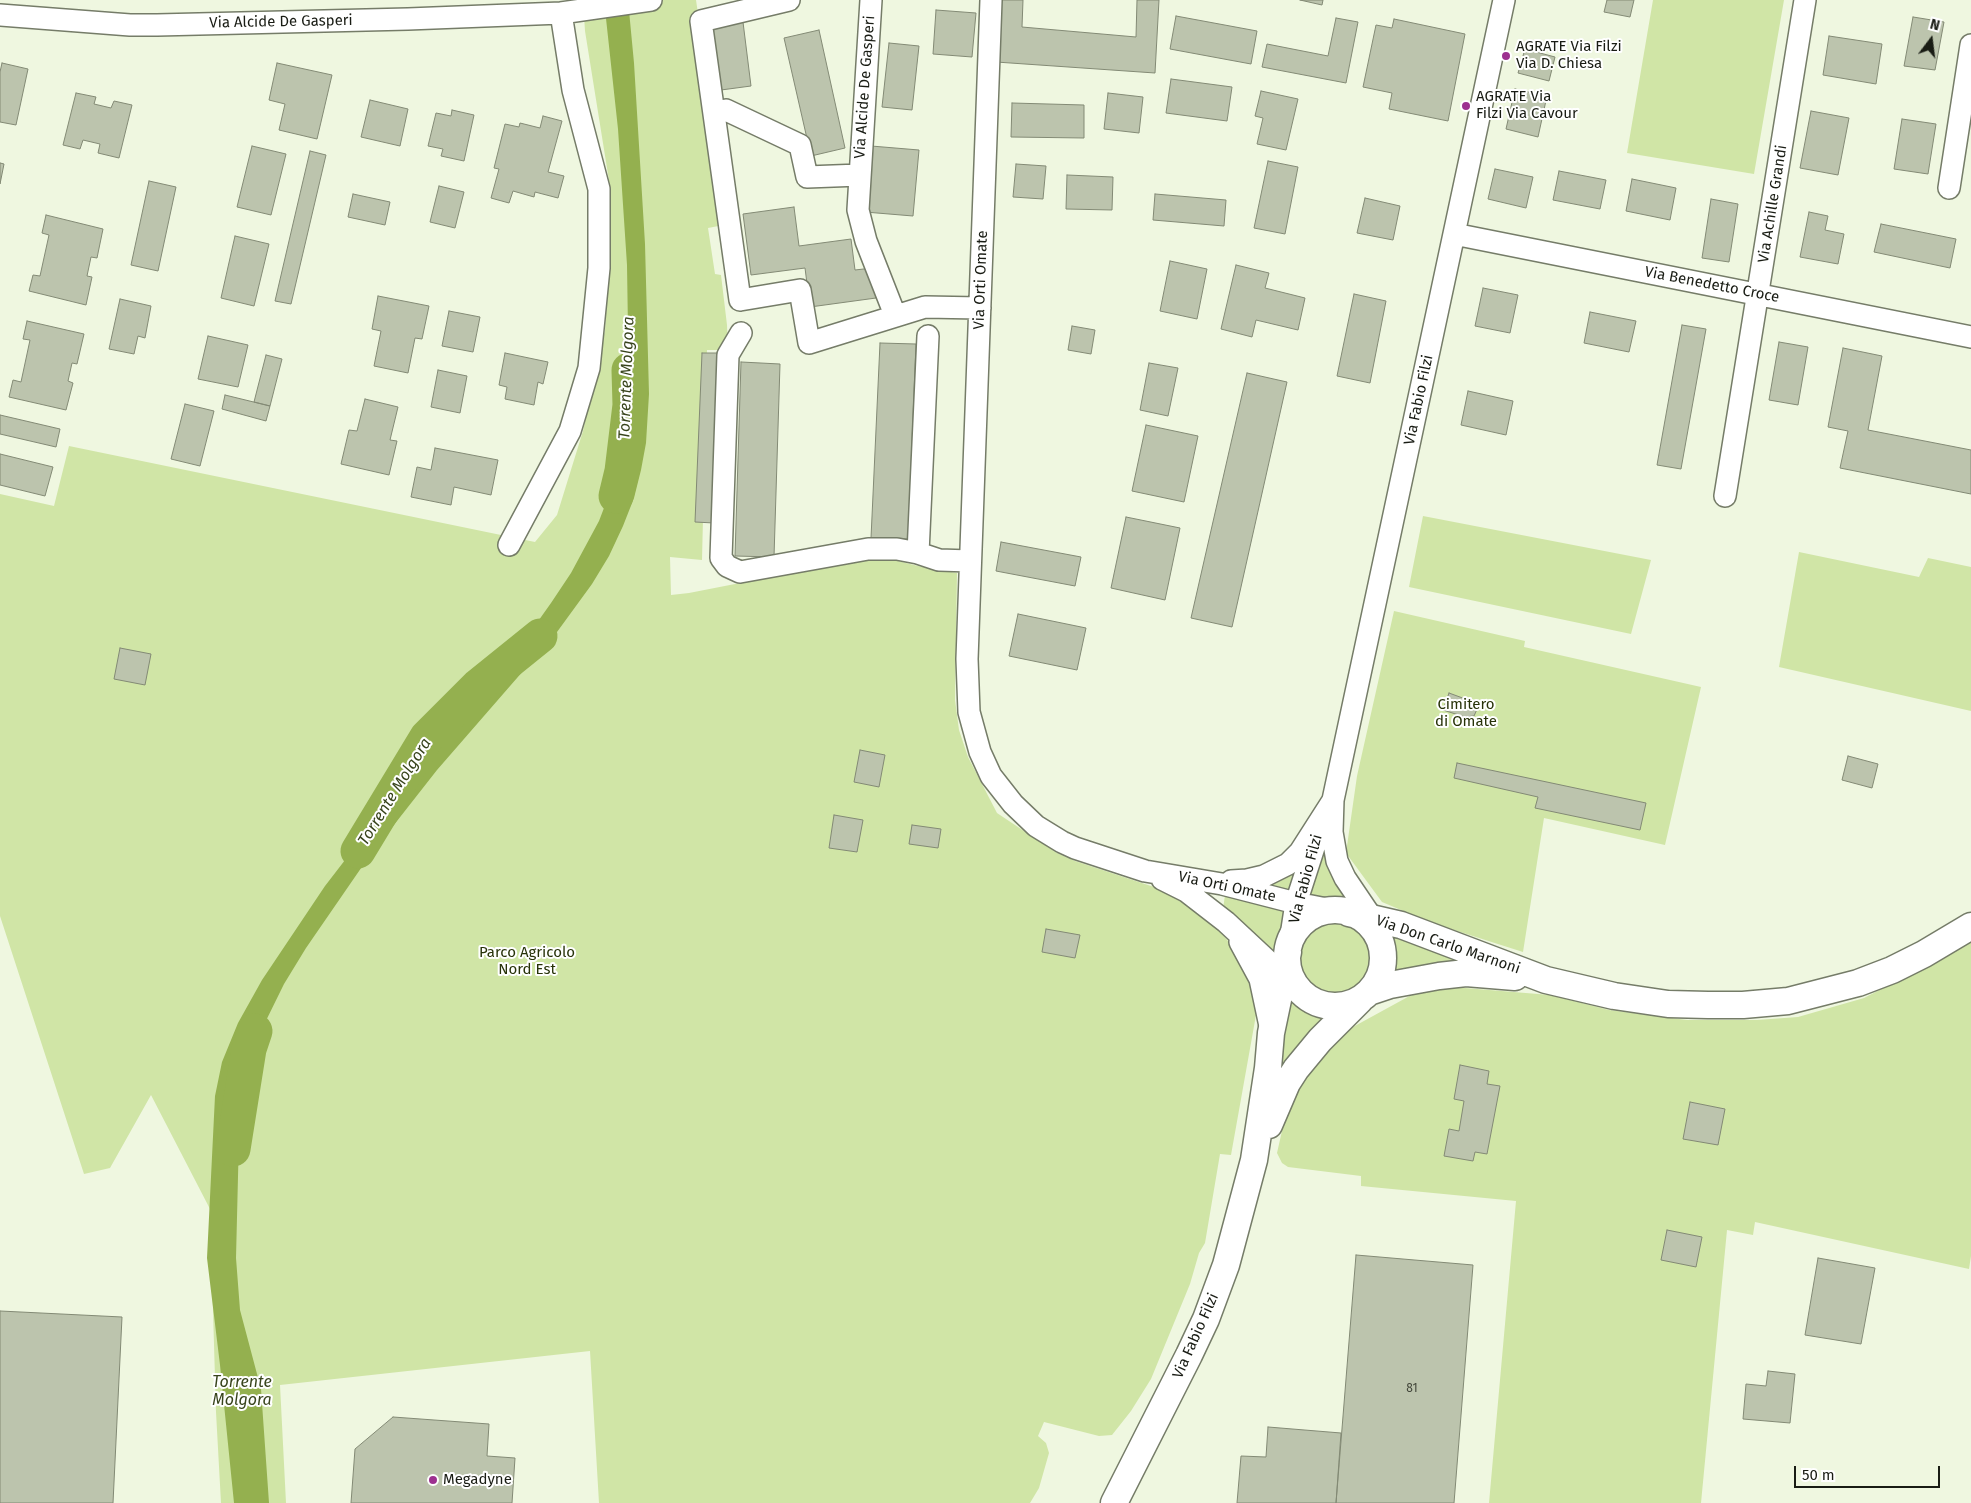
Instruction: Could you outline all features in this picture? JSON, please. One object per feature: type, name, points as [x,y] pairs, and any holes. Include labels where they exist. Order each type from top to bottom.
[{"type":"street","name":"Via Alcide De Gasperi","points":[[0,15],[143,25],[408,19],[571,11],[651,0]]},
{"type":"street","points":[[788,0],[701,22],[740,300],[800,290],[809,343],[925,307],[980,308]]},
{"type":"street","name":"Via Alcide De Gasperi","points":[[871,0],[858,210],[866,241],[895,315]]},
{"type":"street","name":"Via Orti Omate","points":[[991,0],[967,659],[969,712],[975,739],[985,764],[1013,804],[1049,834],[1075,848],[1145,871],[1186,891],[1226,922],[1290,965]]},
{"type":"street","name":"Via Fabio Filzi","points":[[1114,1503],[1166,1403],[1206,1319],[1226,1265],[1254,1160],[1268,1068],[1271,1032],[1290,965],[1296,903],[1329,808],[1504,0]]},
{"type":"street","name":"Via Achille Grandi","points":[[1725,496],[1805,0]]},
{"type":"street","points":[[509,544],[570,431],[589,368],[599,268],[599,189],[573,90],[571,11]]},
{"type":"street","points":[[1949,188],[1971,45]]},
{"type":"street","name":"Via Alcide De Gasperi","points":[[714,112],[726,110],[800,145],[807,177],[860,175]]},
{"type":"street","name":"Via Benedetto Croce","points":[[1454,234],[1971,337]]},
{"type":"street","points":[[741,333],[728,355],[721,558],[726,566],[740,572],[868,549],[897,549],[939,560],[970,561]]},
{"type":"street","points":[[918,553],[928,336]]},
{"type":"street","name":"Via Fabio Filzi","points":[[1199,880],[1247,880],[1273,873],[1288,864],[1300,852],[1329,808]]},
{"type":"street","name":"Via Fabio Filzi","points":[[1329,808],[1337,860],[1359,921]]},
{"type":"street","name":"Via Orti Omate","points":[[1145,871],[1242,888],[1359,921]]},
{"type":"street","points":[[1322,913],[1359,921],[1383,959],[1376,982],[1365,995],[1347,1005],[1330,1006],[1314,1001],[1290,965],[1298,929],[1308,919],[1322,913]]},
{"type":"street","name":"Via Don Carlo Marnoni","points":[[1359,921],[1401,925],[1546,980],[1614,996],[1668,1004],[1743,1005],[1773,1003],[1811,996],[1858,983],[1924,954],[1971,926]]},
{"type":"street","name":"Via Orti Omate","points":[[1226,922],[1246,952],[1260,979],[1271,1032]]},
{"type":"street","name":"Via Don Carlo Marnoni","points":[[1365,995],[1400,983],[1458,974],[1546,980]]},
{"type":"street","name":"Via Fabio Filzi","points":[[1254,1160],[1278,1102],[1296,1069],[1320,1040],[1365,995]]},
{"type":"green space","name":"Parco Agricolo Nord Est","points":[[583,0],[696,0],[729,224],[708,228],[715,274],[721,275],[728,350],[707,350],[702,560],[670,557],[671,595],[878,556],[957,573],[955,700],[959,730],[968,757],[997,813],[1057,853],[1075,861],[1154,887],[1189,904],[1214,924],[1228,941],[1246,973],[1254,995],[1256,1015],[1231,1155],[1220,1154],[1205,1243],[1199,1253],[1190,1284],[1151,1379],[1131,1411],[1112,1435],[1099,1436],[1044,1422],[1038,1436],[1046,1443],[1049,1453],[1039,1488],[1030,1503],[599,1503],[590,1351],[280,1385],[286,1503],[221,1503],[216,1412],[210,1209],[151,1095],[110,1168],[84,1174],[0,916],[0,494],[54,506],[69,446],[535,542],[557,515],[583,431],[605,330],[606,314],[611,193],[585,31]]},
{"type":"green space","points":[[1653,0],[1784,0],[1754,174],[1627,153]]},
{"type":"green space","points":[[1423,516],[1651,560],[1631,634],[1409,587]]},
{"type":"green space","points":[[1799,552],[1919,577],[1928,558],[1971,567],[1971,711],[1779,667]]},
{"type":"green space","name":"Cimitero di Omate","points":[[1394,611],[1525,641],[1524,647],[1701,687],[1665,845],[1544,818],[1523,952],[1432,923],[1382,902],[1346,853],[1357,776]]},
{"type":"green space","points":[[1321,854],[1326,857],[1351,900],[1349,904],[1304,897]]},
{"type":"green space","points":[[1292,870],[1296,873],[1290,895],[1265,884]]},
{"type":"green space","points":[[1225,895],[1287,909],[1274,951],[1270,954],[1223,909]]},
{"type":"green space","points":[[1335,921],[1350,924],[1362,932],[1370,944],[1373,959],[1370,974],[1362,986],[1350,994],[1335,997],[1320,994],[1308,986],[1300,974],[1297,959],[1300,944],[1308,932],[1320,924]]},
{"type":"green space","points":[[1384,926],[1463,962],[1390,974]]},
{"type":"green space","points":[[1971,938],[1971,1256],[1969,1269],[1755,1222],[1753,1235],[1727,1230],[1701,1503],[1489,1503],[1516,1201],[1361,1186],[1361,1176],[1288,1167],[1282,1163],[1277,1153],[1284,1122],[1295,1090],[1342,1033],[1415,993],[1453,987],[1550,995],[1609,1010],[1687,1020],[1757,1020],[1798,1017],[1864,998],[1916,971]]},
{"type":"green space","points":[[1291,992],[1308,1006],[1330,1013],[1284,1071],[1275,1066]]},
{"type":"water","name":"Torrente Molgora","points":[[604,0],[628,0],[634,63],[645,244],[649,394],[646,443],[641,470],[634,498],[623,526],[609,556],[592,584],[557,632],[437,770],[368,858],[306,948],[284,984],[256,1041],[248,1062],[240,1095],[236,1258],[240,1310],[261,1389],[269,1503],[234,1503],[207,1258],[215,1096],[222,1062],[238,1023],[262,980],[325,886],[399,790],[529,634],[571,573],[599,521],[622,461],[627,436],[629,395],[627,265],[618,129]]},
{"type":"building","points":[[999,0],[1023,0],[1022,27],[1136,37],[1137,0],[1159,0],[1155,73],[996,62]]},
{"type":"building","points":[[1300,0],[1323,0],[1322,5]]},
{"type":"building","points":[[1607,0],[1634,0],[1630,17],[1604,12]]},
{"type":"building","points":[[936,10],[976,13],[972,57],[933,54]]},
{"type":"building","points":[[1176,16],[1257,31],[1251,64],[1170,49]]},
{"type":"building","points":[[1913,17],[1944,22],[1935,70],[1904,66]]},
{"type":"building","points":[[1336,18],[1358,22],[1346,83],[1262,67],[1267,44],[1328,56]]},
{"type":"building","points":[[1394,19],[1465,34],[1448,121],[1389,109],[1392,93],[1363,87],[1376,25],[1392,28]]},
{"type":"building","points":[[743,22],[751,86],[721,90],[712,26]]},
{"type":"building","points":[[819,30],[845,148],[811,156],[784,38]]},
{"type":"building","points":[[1829,36],[1882,44],[1876,84],[1823,75]]},
{"type":"building","points":[[889,43],[919,46],[912,110],[882,107]]},
{"type":"building","points":[[1525,49],[1555,57],[1549,81],[1518,73]]},
{"type":"building","points":[[2,63],[28,69],[16,125],[0,122],[0,72]]},
{"type":"building","points":[[277,63],[332,75],[317,139],[279,130],[285,104],[269,100]]},
{"type":"building","points":[[1171,79],[1232,87],[1227,121],[1166,113]]},
{"type":"building","points":[[1515,89],[1547,96],[1538,137],[1506,129]]},
{"type":"building","points":[[1261,91],[1298,99],[1286,150],[1257,144],[1263,118],[1255,116]]},
{"type":"building","points":[[76,93],[96,97],[94,104],[111,108],[114,101],[132,105],[119,158],[98,153],[100,144],[83,140],[80,149],[63,145]]},
{"type":"building","points":[[1108,93],[1143,97],[1139,133],[1104,129]]},
{"type":"building","points":[[370,100],[408,109],[400,146],[361,137]]},
{"type":"building","points":[[1012,103],[1084,105],[1084,138],[1011,137]]},
{"type":"building","points":[[452,110],[474,115],[464,161],[441,156],[443,149],[428,146],[436,113],[451,116]]},
{"type":"building","points":[[1811,111],[1849,118],[1838,175],[1800,168]]},
{"type":"building","points":[[543,116],[562,121],[548,172],[564,176],[558,198],[535,192],[534,197],[513,191],[509,203],[491,198],[499,169],[494,168],[505,124],[519,127],[520,123],[540,128]]},
{"type":"building","points":[[1902,119],[1936,124],[1928,174],[1894,169]]},
{"type":"building","points":[[252,146],[286,154],[271,215],[237,207]]},
{"type":"building","points":[[871,146],[919,150],[913,216],[865,212]]},
{"type":"building","points":[[310,151],[326,155],[291,304],[275,301]]},
{"type":"building","points":[[1268,161],[1298,167],[1285,234],[1254,228]]},
{"type":"building","points":[[0,163],[4,164],[0,184]]},
{"type":"building","points":[[1016,164],[1046,166],[1043,199],[1013,197]]},
{"type":"building","points":[[1495,169],[1533,177],[1526,208],[1488,199]]},
{"type":"building","points":[[1559,171],[1606,180],[1600,209],[1553,200]]},
{"type":"building","points":[[1067,175],[1113,177],[1112,210],[1066,209]]},
{"type":"building","points":[[1632,179],[1676,188],[1670,220],[1626,211]]},
{"type":"building","points":[[149,181],[176,187],[158,271],[131,265]]},
{"type":"building","points":[[439,186],[464,192],[455,228],[430,222]]},
{"type":"building","points":[[353,194],[390,202],[385,225],[348,217]]},
{"type":"building","points":[[1155,194],[1226,200],[1224,226],[1153,220]]},
{"type":"building","points":[[1365,198],[1400,206],[1393,240],[1357,233]]},
{"type":"building","points":[[1711,199],[1738,204],[1729,262],[1702,258]]},
{"type":"building","points":[[794,207],[799,246],[851,239],[855,270],[872,268],[876,298],[810,307],[805,268],[751,275],[743,214]]},
{"type":"building","points":[[1809,212],[1828,216],[1825,230],[1844,234],[1838,264],[1800,257]]},
{"type":"building","points":[[46,215],[103,229],[97,258],[91,257],[87,276],[92,277],[86,305],[29,291],[33,275],[40,276],[49,235],[42,233]]},
{"type":"building","points":[[1881,224],[1956,239],[1950,268],[1874,252]]},
{"type":"building","points":[[235,236],[269,244],[254,306],[221,298]]},
{"type":"building","points":[[1170,261],[1207,269],[1197,319],[1160,311]]},
{"type":"building","points":[[1236,265],[1269,273],[1265,288],[1305,298],[1298,330],[1256,320],[1252,337],[1221,329]]},
{"type":"building","points":[[1483,288],[1518,295],[1510,333],[1475,326]]},
{"type":"building","points":[[1354,294],[1386,301],[1370,383],[1337,376]]},
{"type":"building","points":[[378,296],[429,306],[422,339],[415,338],[408,373],[374,366],[381,331],[372,329]]},
{"type":"building","points":[[120,299],[151,306],[145,338],[138,336],[134,354],[109,349]]},
{"type":"building","points":[[449,311],[480,317],[473,352],[442,346]]},
{"type":"building","points":[[1590,312],[1636,321],[1629,352],[1584,343]]},
{"type":"building","points":[[27,321],[84,334],[77,364],[72,363],[68,381],[73,383],[66,410],[9,397],[13,380],[21,382],[30,340],[23,339]]},
{"type":"building","points":[[1682,325],[1706,329],[1681,469],[1657,465]]},
{"type":"building","points":[[1072,326],[1095,330],[1091,354],[1068,350]]},
{"type":"building","points":[[208,336],[248,345],[238,387],[198,379]]},
{"type":"building","points":[[1779,342],[1808,347],[1798,405],[1769,400]]},
{"type":"building","points":[[880,343],[916,344],[908,539],[871,538]]},
{"type":"building","points":[[1843,348],[1882,356],[1868,430],[1971,450],[1971,494],[1840,468],[1848,431],[1828,427]]},
{"type":"building","points":[[505,353],[548,362],[543,384],[538,382],[534,405],[505,399],[507,387],[499,385]]},
{"type":"building","points":[[702,353],[721,353],[714,523],[695,522]]},
{"type":"building","points":[[266,355],[282,359],[270,406],[254,402]]},
{"type":"building","points":[[741,362],[780,364],[774,557],[735,556]]},
{"type":"building","points":[[1149,363],[1178,368],[1168,416],[1140,410]]},
{"type":"building","points":[[438,370],[467,376],[460,413],[431,407]]},
{"type":"building","points":[[1247,373],[1287,382],[1232,627],[1191,618]]},
{"type":"building","points":[[1468,391],[1513,401],[1506,435],[1461,425]]},
{"type":"building","points":[[225,395],[270,406],[266,421],[222,409]]},
{"type":"building","points":[[365,399],[398,407],[390,440],[397,441],[389,475],[341,464],[349,430],[357,431]]},
{"type":"building","points":[[185,404],[214,411],[200,466],[171,459]]},
{"type":"building","points":[[0,415],[60,429],[56,447],[0,434]]},
{"type":"building","points":[[1146,425],[1198,436],[1184,502],[1132,491]]},
{"type":"building","points":[[435,448],[498,460],[491,495],[454,487],[451,505],[411,497],[417,467],[431,470]]},
{"type":"building","points":[[0,454],[53,467],[45,496],[0,485]]},
{"type":"building","points":[[1126,517],[1180,528],[1165,600],[1111,588]]},
{"type":"building","points":[[1001,542],[1081,557],[1075,586],[996,571]]},
{"type":"building","points":[[1018,614],[1086,628],[1077,670],[1009,656]]},
{"type":"building","points":[[120,648],[151,654],[145,685],[114,679]]},
{"type":"building","points":[[1449,693],[1468,700],[1478,707],[1474,716],[1465,717],[1443,710]]},
{"type":"building","points":[[860,750],[885,755],[879,787],[854,782]]},
{"type":"building","points":[[1848,756],[1878,764],[1872,788],[1842,780]]},
{"type":"building","points":[[1457,763],[1646,803],[1640,830],[1535,808],[1538,797],[1454,778]]},
{"type":"building","points":[[834,815],[863,820],[857,852],[829,848]]},
{"type":"building","points":[[912,825],[941,829],[938,848],[909,844]]},
{"type":"building","points":[[1046,929],[1080,935],[1075,958],[1042,952]]},
{"type":"building","points":[[1460,1065],[1489,1071],[1487,1084],[1500,1086],[1487,1154],[1475,1152],[1473,1161],[1444,1156],[1449,1129],[1459,1131],[1464,1101],[1454,1099]]},
{"type":"building","points":[[1690,1102],[1725,1109],[1718,1145],[1683,1139]]},
{"type":"building","points":[[1667,1230],[1702,1237],[1696,1267],[1661,1260]]},
{"type":"building","points":[[1356,1255],[1473,1265],[1454,1503],[1336,1503]]},
{"type":"building","points":[[1818,1258],[1875,1268],[1861,1344],[1805,1335]]},
{"type":"building","points":[[0,1311],[122,1317],[113,1503],[0,1503]]},
{"type":"building","points":[[1768,1371],[1795,1374],[1790,1423],[1743,1419],[1746,1384],[1766,1386]]},
{"type":"building","name":"Megadyne","points":[[393,1417],[489,1424],[487,1456],[515,1458],[512,1503],[351,1503],[355,1449]]},
{"type":"building","points":[[1268,1427],[1341,1433],[1336,1503],[1237,1503],[1241,1456],[1266,1457]]},
{"type":"waterway","name":"Torrente Molgora","points":[[616,496],[622,471],[630,405],[629,370]]},
{"type":"waterway","name":"Torrente Molgora","points":[[358,851],[427,737],[478,686],[540,636]]},
{"type":"waterway","name":"Torrente Molgora","points":[[233,1149],[249,1049],[255,1031]]},
{"type":"place","name":"AGRATE Via Filzi Via D. Chiesa","points":[[1506,56]]},
{"type":"place","name":"AGRATE Via Filzi Via Cavour","points":[[1466,106]]},
{"type":"place","name":"Megadyne","points":[[433,1480]]}]
